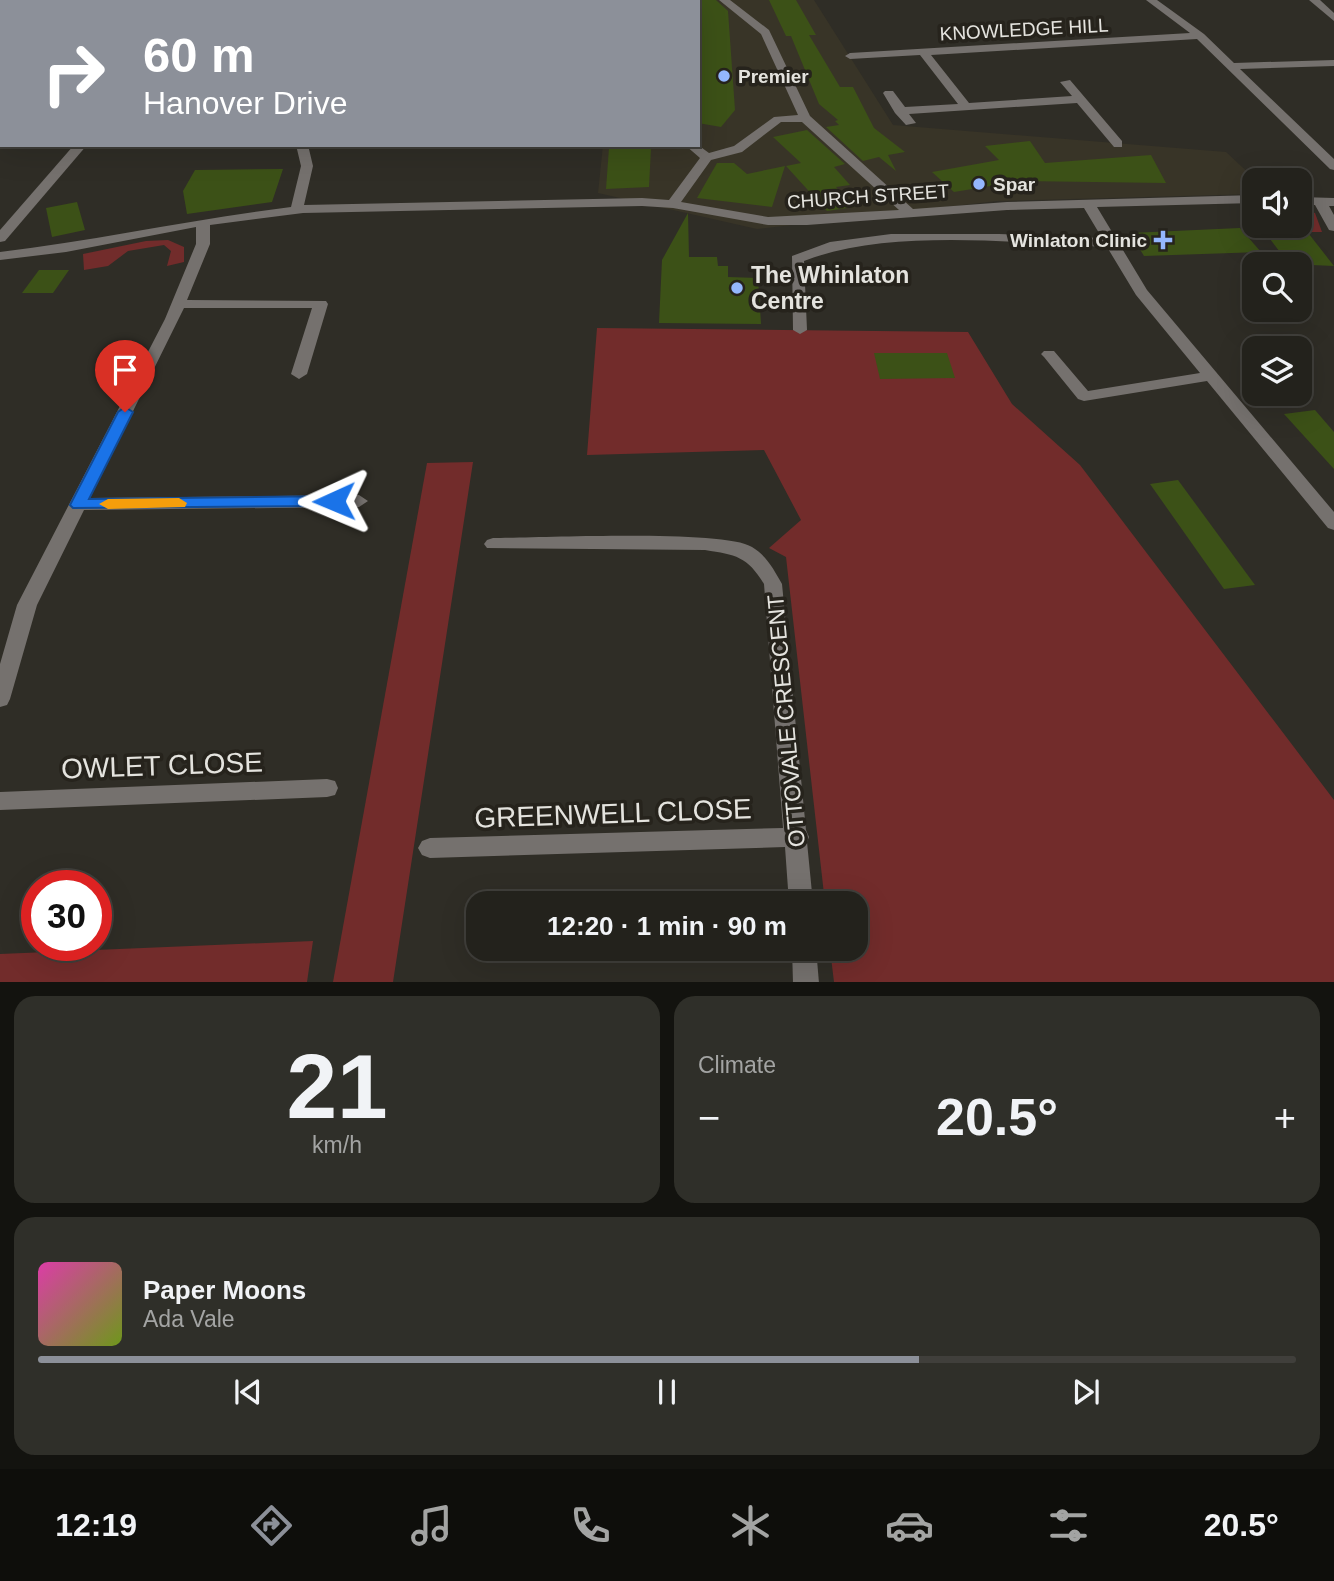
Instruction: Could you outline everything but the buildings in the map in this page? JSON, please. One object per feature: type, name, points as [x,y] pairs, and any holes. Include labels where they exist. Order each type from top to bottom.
[{"type":"street","points":[[724,0],[765,32],[805,118],[909,212]]},
{"type":"street","points":[[1151,0],[1200,36],[1234,66],[1333,163]]},
{"type":"street","points":[[1314,0],[1334,18]]},
{"type":"street","name":"KNOWLEDGE HILL","points":[[850,56],[1200,36]]},
{"type":"street","points":[[923,52],[966,107]]},
{"type":"street","points":[[1234,66],[1334,63]]},
{"type":"street","points":[[1066,82],[1118,144]]},
{"type":"street","points":[[889,93],[910,123]]},
{"type":"street","points":[[900,111],[1080,99]]},
{"type":"street","points":[[673,204],[707,157],[738,149],[778,119],[805,118]]},
{"type":"street","points":[[0,239],[79,147]]},
{"type":"street","points":[[297,209],[307,166],[302,147]]},
{"type":"street","points":[[694,147],[707,157]]},
{"type":"street","name":"CHURCH STREET","points":[[0,256],[66,248],[203,222],[297,209],[642,202],[673,204],[768,221],[845,220],[909,212],[1088,203],[1242,199]]},
{"type":"street","points":[[1312,202],[1334,202]]},
{"type":"street","points":[[1320,202],[1334,227]]},
{"type":"street","points":[[1088,203],[1140,292],[1334,524]]},
{"type":"street","points":[[0,699],[3,671],[27,605],[179,304],[203,244],[203,222]]},
{"type":"street","points":[[800,330],[797,259],[830,246],[902,238],[999,238],[1112,243]]},
{"type":"street","points":[[179,304],[321,304],[299,374]]},
{"type":"street","points":[[1049,354],[1084,396],[1211,376]]},
{"type":"street","points":[[78,505],[359,500]]},
{"type":"street","name":"OTTOVALE CRESCENT","points":[[493,544],[705,544],[744,550],[761,564],[773,584],[801,891]]},
{"type":"street","name":"OWLET CLOSE","points":[[0,801],[327,788]]},
{"type":"street","name":"GREENWELL CLOSE","points":[[430,848],[798,837]]},
{"type":"street","points":[[805,961],[806,982]]},
{"type":"shaded area","points":[[700,0],[814,0],[893,125],[1226,152],[1243,168],[1242,194],[997,201],[757,229],[598,193],[603,147],[700,147]]},
{"type":"shaded area","points":[[1312,212],[1315,213],[1322,232],[1312,232]]},
{"type":"shaded area","points":[[168,240],[184,247],[184,262],[167,266],[171,251],[164,245],[128,251],[108,266],[84,270],[83,254],[146,241]]},
{"type":"shaded area","points":[[597,328],[968,332],[1012,404],[1080,465],[1334,800],[1334,982],[834,982],[831,961],[868,961],[868,891],[824,891],[786,557],[769,548],[801,520],[764,450],[587,455]]},
{"type":"shaded area","points":[[473,462],[393,982],[333,982],[427,463]]},
{"type":"shaded area","points":[[313,941],[307,982],[0,982],[0,954],[21,953],[21,961],[112,961],[112,949]]},
{"type":"slow traffic","points":[[108,504],[179,503]]},
{"type":"place","name":"Premier","points":[[724,76]]},
{"type":"place","name":"Spar","points":[[979,184]]},
{"type":"place","name":"Winlaton Clinic","points":[[1163,240]]},
{"type":"place","name":"The Whinlaton Centre","points":[[737,288]]},
{"type":"route","points":[[125,412],[78,505],[334,501]]}]
